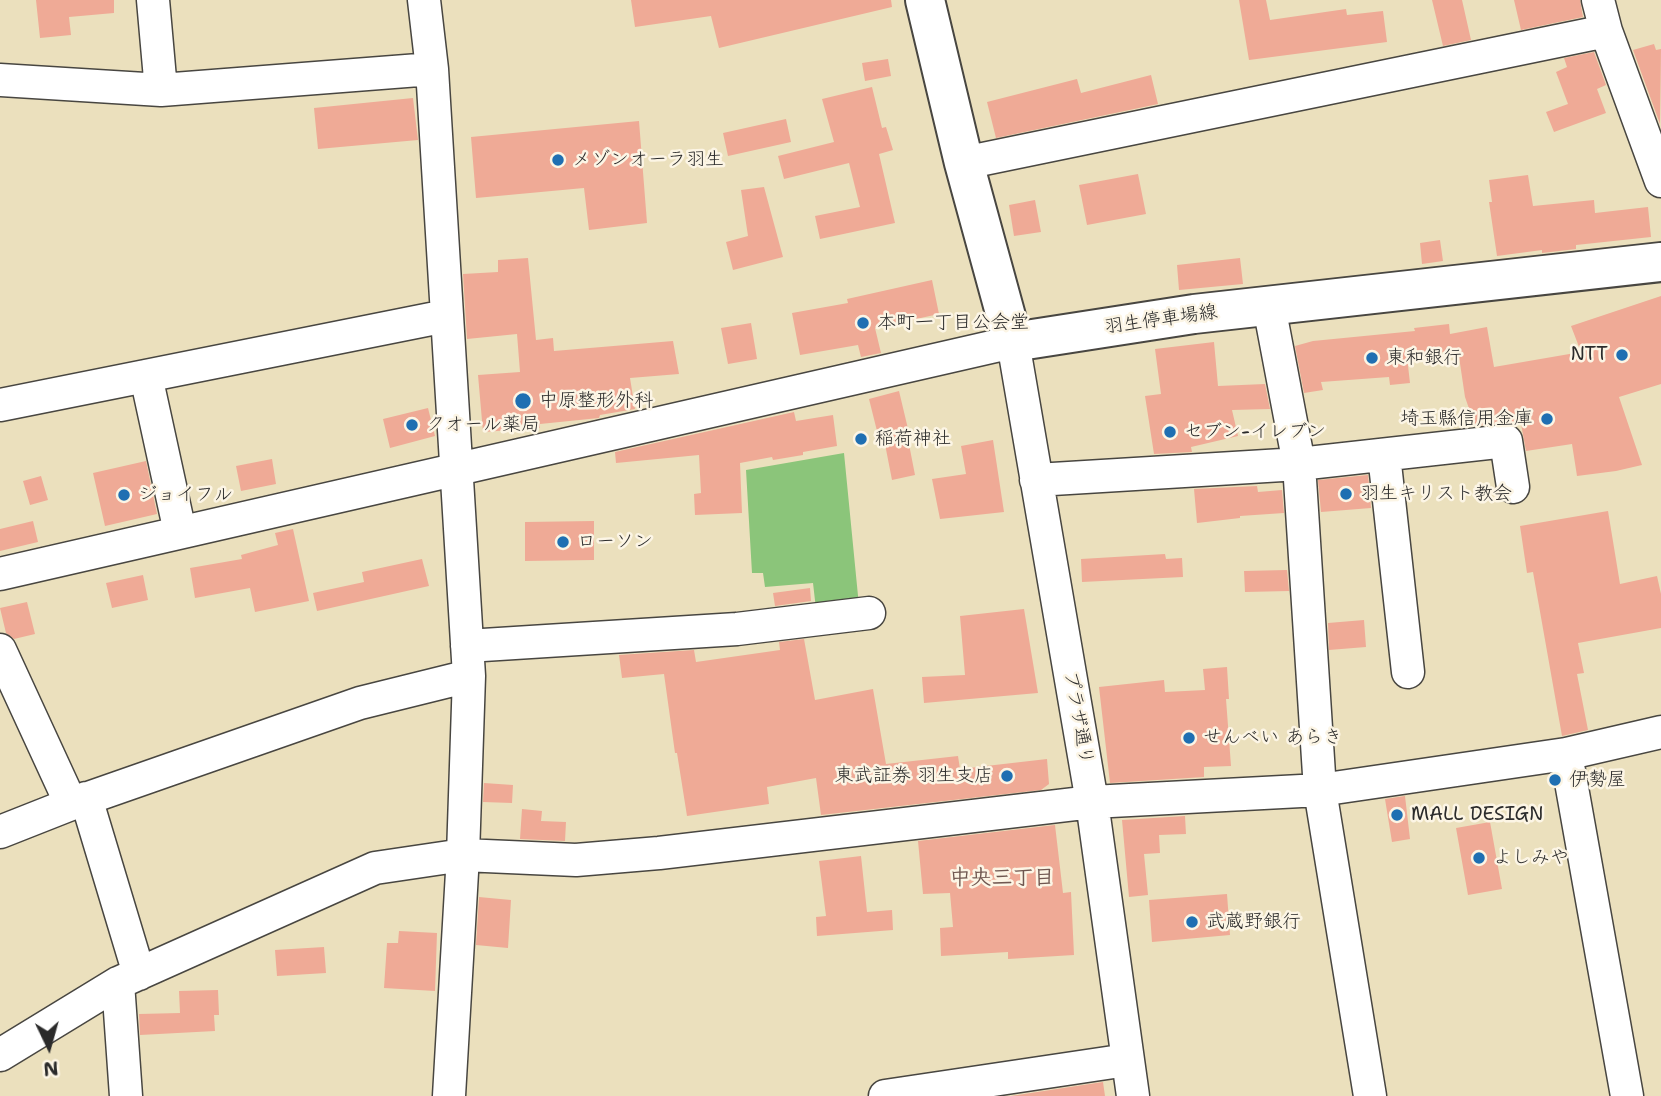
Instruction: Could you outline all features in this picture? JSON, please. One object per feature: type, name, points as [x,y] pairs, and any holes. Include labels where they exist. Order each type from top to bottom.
[{"type":"main road","points":[[925,0],[964,163],[1013,342]]},
{"type":"main road","name":"羽生停車場線","points":[[1013,342],[1194,314],[1661,262]]},
{"type":"street","points":[[153,0],[161,90]]},
{"type":"street","points":[[424,0],[432,69],[468,661],[463,855],[449,1096]]},
{"type":"street","points":[[1598,0],[1606,31],[1661,181]]},
{"type":"street","points":[[964,163],[1606,31]]},
{"type":"street","points":[[0,80],[161,90],[432,69]]},
{"type":"street","points":[[1269,306],[1299,464],[1320,790],[1370,1096]]},
{"type":"street","points":[[0,405],[446,316]]},
{"type":"street","points":[[0,574],[1013,342]]},
{"type":"street","name":"プラザ通り","points":[[1013,342],[1092,802],[1133,1096]]},
{"type":"street","points":[[146,376],[180,532]]},
{"type":"street","points":[[1036,480],[1299,464],[1506,441],[1513,487]]},
{"type":"street","points":[[1384,455],[1408,673]]},
{"type":"street","points":[[0,832],[78,801],[360,703],[468,661],[869,613]]},
{"type":"street","points":[[0,650],[78,801],[129,979],[126,1096]]},
{"type":"street","points":[[0,1055],[129,979],[375,868],[463,855],[576,860],[659,853],[1092,802],[1320,790],[1566,754],[1661,732]]},
{"type":"street","points":[[1566,754],[1627,1096]]},
{"type":"street","points":[[885,1096],[1128,1060]]},
{"type":"green space","points":[[844,453],[859,606],[816,609],[813,583],[765,587],[763,573],[752,573],[746,470]]},
{"type":"building","points":[[36,0],[114,0],[114,13],[69,17],[71,35],[40,38]]},
{"type":"building","points":[[631,0],[891,0],[892,7],[719,48],[711,16],[635,27]]},
{"type":"building","points":[[1239,0],[1266,0],[1270,20],[1346,9],[1347,15],[1383,11],[1387,42],[1249,60]]},
{"type":"building","points":[[1432,0],[1462,0],[1471,40],[1443,46]]},
{"type":"building","points":[[1514,0],[1580,0],[1583,17],[1521,30]]},
{"type":"building","points":[[1654,44],[1656,50],[1661,49],[1660,124],[1633,50]]},
{"type":"building","points":[[1594,52],[1606,85],[1597,89],[1606,113],[1554,132],[1546,112],[1568,104],[1556,72],[1567,67],[1564,58]]},
{"type":"building","points":[[888,59],[891,76],[865,81],[862,63]]},
{"type":"building","points":[[1151,75],[1158,104],[996,138],[987,102],[1077,79],[1081,93]]},
{"type":"building","points":[[872,87],[882,128],[886,127],[893,150],[879,154],[895,223],[820,239],[815,216],[860,207],[849,163],[784,179],[778,156],[834,142],[822,99]]},
{"type":"building","points":[[413,98],[418,140],[318,149],[314,108]]},
{"type":"building","points":[[786,119],[791,142],[728,156],[723,133]]},
{"type":"building","name":"メゾンオーラ羽生","points":[[639,121],[647,223],[589,230],[584,188],[476,198],[471,137]]},
{"type":"building","points":[[1138,174],[1146,214],[1087,225],[1079,185]]},
{"type":"building","points":[[1528,175],[1533,206],[1594,200],[1595,213],[1648,207],[1651,237],[1576,245],[1576,249],[1497,256],[1489,202],[1492,202],[1489,180]]},
{"type":"building","points":[[764,187],[783,257],[733,270],[726,242],[748,236],[741,190]]},
{"type":"building","points":[[1035,200],[1041,232],[1014,236],[1009,205]]},
{"type":"building","points":[[1440,240],[1443,261],[1422,264],[1420,243]]},
{"type":"building","points":[[528,258],[536,340],[553,338],[554,351],[673,341],[679,374],[630,378],[635,409],[600,415],[599,418],[540,424],[540,428],[483,432],[478,375],[520,372],[517,334],[467,339],[463,274],[498,272],[498,260]]},
{"type":"building","points":[[1240,258],[1243,284],[1179,290],[1177,265]]},
{"type":"building","points":[[932,280],[939,314],[875,328],[881,353],[861,357],[858,345],[800,355],[792,313],[848,303],[847,299]]},
{"type":"building","points":[[1661,296],[1661,384],[1619,397],[1642,465],[1577,476],[1572,444],[1526,451],[1521,424],[1475,426],[1465,397],[1458,350],[1407,357],[1410,383],[1390,385],[1389,377],[1321,382],[1323,390],[1304,393],[1295,346],[1313,341],[1415,331],[1414,328],[1449,324],[1450,334],[1487,327],[1494,367],[1581,352],[1571,326]]},
{"type":"building","points":[[751,323],[757,359],[728,364],[721,328]]},
{"type":"building","points":[[1214,342],[1218,386],[1265,384],[1270,409],[1232,410],[1238,436],[1191,447],[1192,452],[1154,454],[1145,396],[1161,394],[1155,349]]},
{"type":"building","points":[[899,391],[915,475],[892,480],[883,434],[878,435],[869,399]]},
{"type":"building","points":[[428,408],[435,436],[390,448],[383,419]]},
{"type":"building","points":[[794,412],[796,421],[833,415],[837,446],[803,452],[803,455],[740,463],[742,513],[695,515],[694,494],[701,493],[699,455],[616,463],[615,452]]},
{"type":"building","points":[[993,440],[1004,512],[940,519],[932,479],[966,474],[961,446]]},
{"type":"building","points":[[272,459],[276,484],[241,491],[236,466]]},
{"type":"building","points":[[146,461],[157,514],[105,526],[93,473]]},
{"type":"building","points":[[1368,475],[1371,508],[1321,512],[1318,480]]},
{"type":"building","points":[[41,476],[48,500],[30,505],[23,481]]},
{"type":"building","points":[[1257,486],[1258,492],[1282,490],[1284,513],[1197,523],[1194,489]]},
{"type":"building","points":[[1608,511],[1620,584],[1657,576],[1661,594],[1661,628],[1578,643],[1584,673],[1577,674],[1588,730],[1562,736],[1533,572],[1527,573],[1520,526]]},
{"type":"building","points":[[33,521],[38,542],[0,551],[0,529]]},
{"type":"building","points":[[594,521],[594,560],[525,561],[525,522]]},
{"type":"building","points":[[293,529],[309,601],[255,612],[250,588],[195,598],[190,568],[242,559],[241,555],[278,545],[275,533]]},
{"type":"building","points":[[1165,554],[1166,559],[1182,558],[1183,577],[1082,582],[1081,559]]},
{"type":"building","points":[[422,559],[429,586],[317,611],[313,593],[364,582],[362,572]]},
{"type":"building","points":[[1287,570],[1289,591],[1245,592],[1244,571]]},
{"type":"building","points":[[143,575],[148,600],[112,608],[106,583]]},
{"type":"building","points":[[810,588],[811,601],[775,606],[773,593]]},
{"type":"building","points":[[27,602],[35,634],[14,639],[6,633],[0,608]]},
{"type":"building","points":[[1024,609],[1038,693],[924,703],[922,677],[965,675],[960,616]]},
{"type":"building","points":[[1364,620],[1366,647],[1329,650],[1328,623]]},
{"type":"building","points":[[804,639],[815,700],[873,689],[886,764],[958,756],[960,769],[1047,759],[1049,784],[1041,790],[821,815],[816,778],[767,787],[769,804],[687,816],[664,674],[622,678],[619,655],[694,650],[696,662],[780,650],[779,642]]},
{"type":"building","points":[[1227,667],[1229,699],[1226,699],[1231,766],[1204,767],[1204,777],[1110,783],[1099,687],[1164,680],[1165,692],[1205,690],[1203,669]]},
{"type":"building","points":[[484,783],[513,785],[512,803],[483,802]]},
{"type":"building","name":"MALL DESIGN","points":[[1405,796],[1410,839],[1392,842],[1385,799]]},
{"type":"building","points":[[522,809],[542,811],[541,821],[566,822],[565,841],[520,839]]},
{"type":"building","points":[[1185,816],[1186,834],[1159,835],[1160,853],[1144,854],[1148,895],[1129,897],[1122,820]]},
{"type":"building","name":"よしみや","points":[[1490,822],[1502,889],[1468,895],[1456,828]]},
{"type":"building","points":[[1055,825],[1063,893],[1071,892],[1074,955],[1008,959],[1008,952],[941,956],[940,928],[953,927],[950,893],[923,894],[918,841]]},
{"type":"building","points":[[861,856],[867,912],[892,910],[893,930],[817,936],[816,917],[826,916],[819,861]]},
{"type":"building","points":[[1227,894],[1230,935],[1152,942],[1149,900]]},
{"type":"building","points":[[479,897],[511,900],[508,948],[476,945]]},
{"type":"building","points":[[399,931],[437,933],[435,991],[384,988],[387,943],[398,943]]},
{"type":"building","points":[[324,947],[326,973],[277,976],[275,950]]},
{"type":"building","points":[[218,990],[219,1015],[214,1015],[215,1031],[140,1035],[139,1014],[180,1013],[179,991]]},
{"type":"building","points":[[1103,1082],[1105,1096],[1011,1096]]},
{"type":"place","name":"メゾンオーラ羽生","points":[[558,160]]},
{"type":"place","name":"本町一丁目公会堂","points":[[863,323]]},
{"type":"place","name":"NTT","points":[[1622,355]]},
{"type":"place","name":"東和銀行","points":[[1372,358]]},
{"type":"place","name":"中原整形外科","points":[[523,401]]},
{"type":"place","name":"埼玉縣信用金庫","points":[[1547,419]]},
{"type":"place","name":"クオール薬局","points":[[412,425]]},
{"type":"place","name":"セブン-イレブン","points":[[1170,432]]},
{"type":"place","name":"稲荷神社","points":[[861,439]]},
{"type":"place","name":"羽生キリスト教会","points":[[1346,494]]},
{"type":"place","name":"ジョイフル","points":[[124,495]]},
{"type":"place","name":"ローソン","points":[[563,542]]},
{"type":"place","name":"せんべい あらき","points":[[1189,738]]},
{"type":"place","name":"東武証券 羽生支店","points":[[1007,776]]},
{"type":"place","name":"伊勢屋","points":[[1555,780]]},
{"type":"place","name":"MALL DESIGN","points":[[1397,815]]},
{"type":"place","name":"よしみや","points":[[1479,858]]},
{"type":"place","name":"武蔵野銀行","points":[[1192,922]]},
{"type":"district","name":"中央三丁目","points":[[1002,879]]}]
